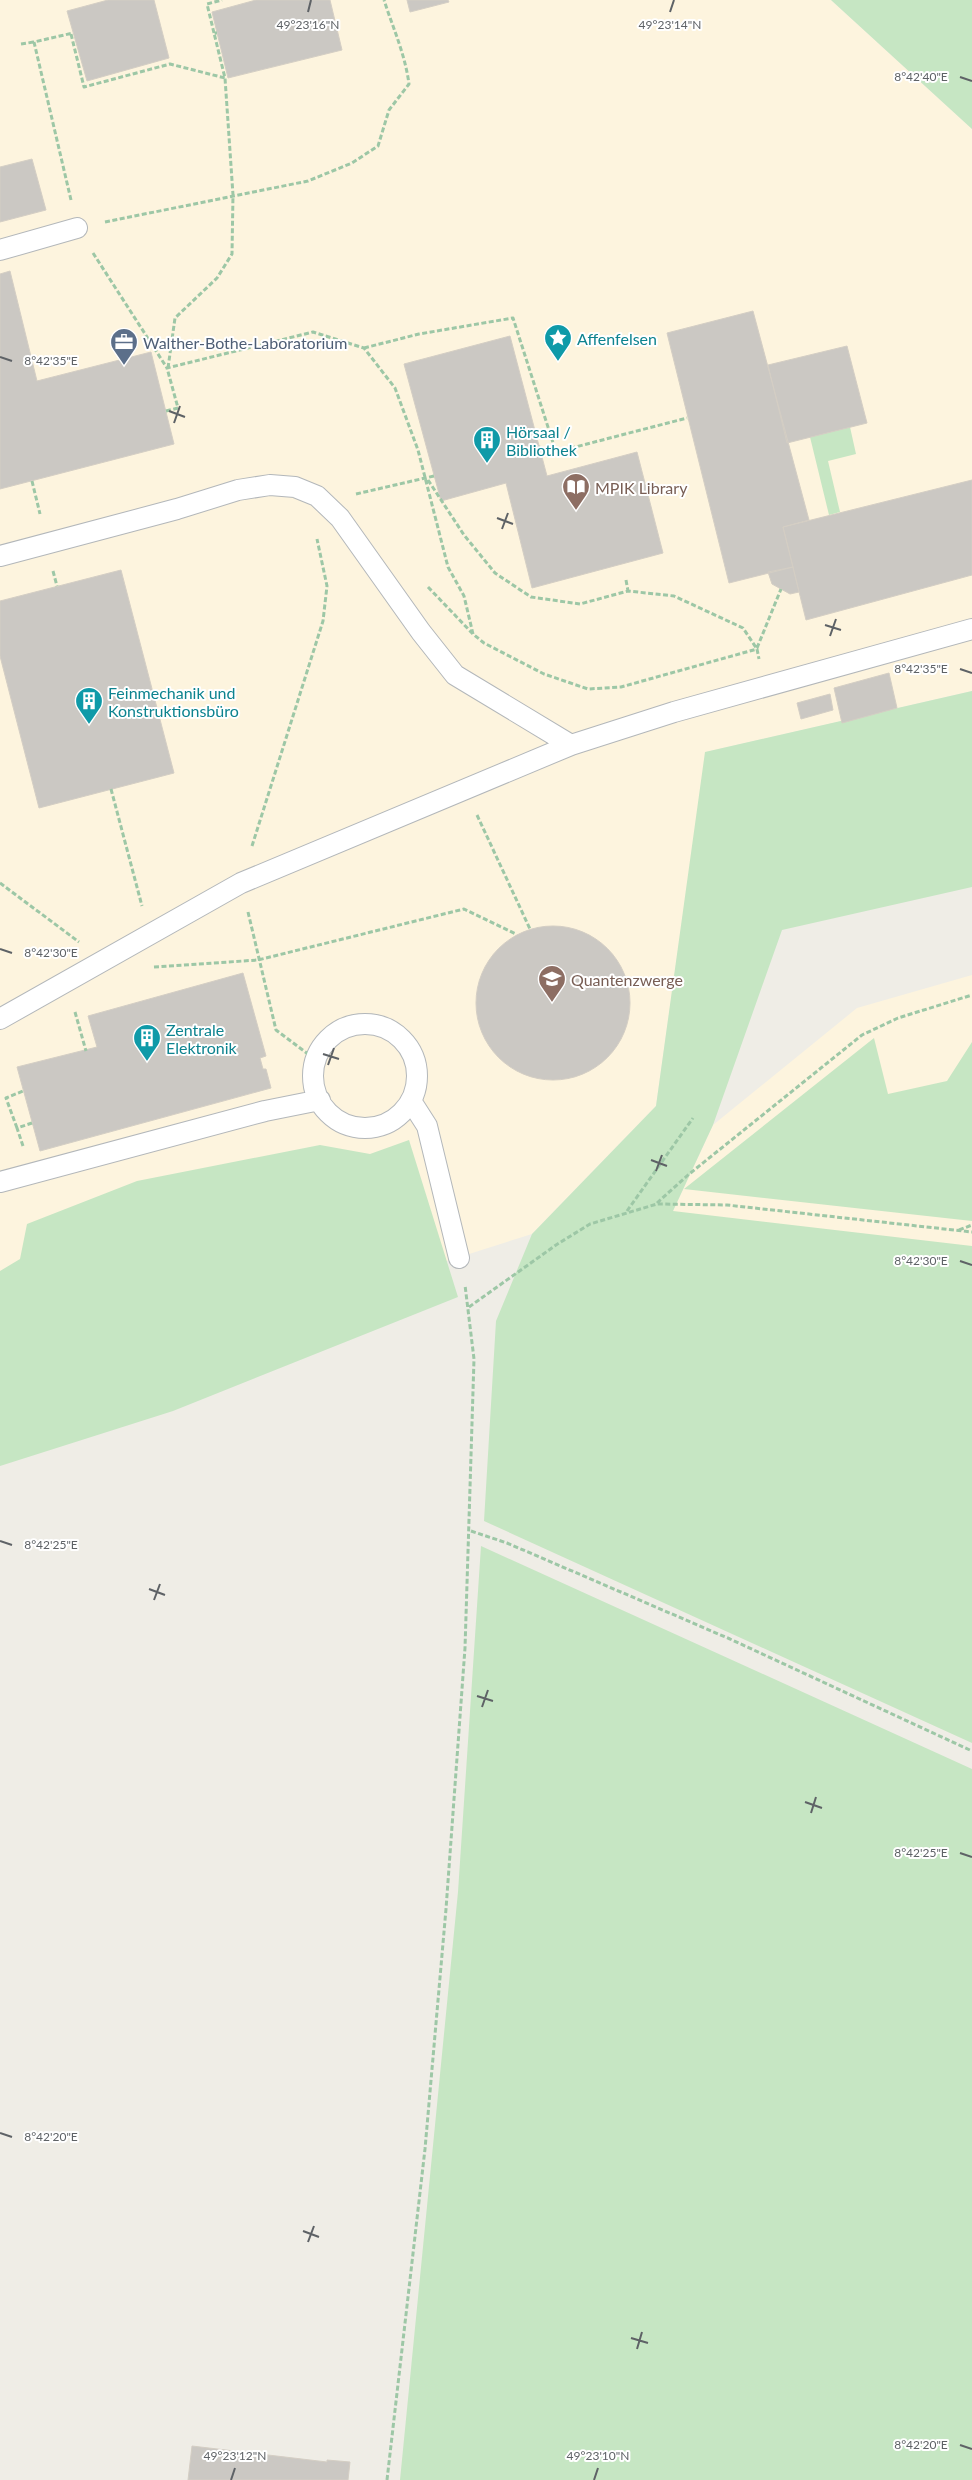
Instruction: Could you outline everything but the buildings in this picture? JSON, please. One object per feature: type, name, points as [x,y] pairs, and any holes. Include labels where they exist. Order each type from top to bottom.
[{"type":"lane","points":[[0,250],[77,228]]},
{"type":"lane","points":[[0,556],[176,509],[238,490],[270,485],[295,487],[316,496],[340,518],[421,632],[455,675],[571,745]]},
{"type":"lane","points":[[0,1019],[100,960],[241,883],[571,745],[674,712],[972,628]]},
{"type":"lane","points":[[361,1024],[381,1027],[390,1031],[406,1044],[416,1062],[417,1082],[411,1101],[405,1110],[380,1126],[360,1128],[340,1121],[325,1108],[320,1100],[314,1080],[316,1060],[326,1042],[342,1030],[361,1024]]},
{"type":"lane","points":[[0,1182],[256,1114],[320,1100]]},
{"type":"lane","points":[[411,1101],[427,1126],[459,1258]]},
{"type":"path","points":[[168,368],[175,318],[216,278],[232,254],[234,195],[224,78],[216,33],[207,4],[222,0]]},
{"type":"path","points":[[77,228],[308,181],[352,163],[378,146],[389,110],[410,84],[405,57],[391,24],[384,0]]},
{"type":"path","points":[[21,44],[72,33],[84,87],[170,64],[224,78]]},
{"type":"path","points":[[34,42],[77,228],[168,368],[178,408],[166,411]]},
{"type":"path","points":[[168,368],[313,332],[364,348],[419,334],[513,318],[556,452]]},
{"type":"path","points":[[364,348],[395,388],[426,477],[446,560],[452,577],[464,596],[473,634]]},
{"type":"path","points":[[539,447],[556,452],[687,418]]},
{"type":"path","points":[[364,492],[434,476]]},
{"type":"path","points":[[426,477],[464,535],[495,573],[531,597],[580,604],[628,591],[674,596],[743,628],[757,649],[766,686]]},
{"type":"path","points":[[315,536],[327,586],[322,621],[241,883],[276,1030],[316,1060]]},
{"type":"path","points":[[626,580],[628,591]]},
{"type":"path","points":[[427,585],[473,634],[492,648],[544,674],[588,689],[621,687],[757,649]]},
{"type":"path","points":[[757,649],[781,589]]},
{"type":"path","points":[[111,789],[150,933]]},
{"type":"path","points":[[465,789],[530,929]]},
{"type":"path","points":[[0,883],[71,934],[100,960]]},
{"type":"path","points":[[122,948],[139,967],[173,967],[258,960],[464,909],[516,934]]},
{"type":"path","points":[[65,980],[86,1051]]},
{"type":"path","points":[[657,1204],[688,1175],[862,1035],[898,1018],[972,995]]},
{"type":"path","points":[[0,1100],[24,1091]]},
{"type":"path","points":[[6,1098],[17,1128]]},
{"type":"path","points":[[627,1211],[692,1118]]},
{"type":"path","points":[[469,1307],[583,1228],[627,1211],[657,1204],[727,1205],[972,1232]]},
{"type":"path","points":[[959,1231],[972,1224]]},
{"type":"path","points":[[387,2480],[425,2149],[446,1910],[465,1648],[471,1531],[474,1359],[469,1307],[459,1258]]},
{"type":"path","points":[[471,1531],[507,1543],[730,1639],[972,1751]]},
{"type":"shaded area","points":[[0,0],[831,0],[972,129],[972,691],[706,752],[656,1106],[532,1234],[0,1403]]},
{"type":"shaded area","points":[[972,975],[972,1525],[673,1211],[713,1125],[857,1008]]},
{"type":"green space","points":[[831,0],[972,0],[972,129]]},
{"type":"green space","points":[[850,427],[856,454],[828,461],[840,512],[829,515],[810,437]]},
{"type":"green space","points":[[972,691],[972,887],[782,930],[713,1125],[673,1211],[972,1246],[972,1743],[484,1521],[496,1321],[532,1234],[656,1106],[705,752]]},
{"type":"green space","points":[[874,1038],[888,1094],[947,1081],[972,1042],[972,1221],[684,1189]]},
{"type":"green space","points":[[409,1140],[458,1297],[173,1411],[0,1466],[0,1271],[20,1259],[27,1224],[137,1181],[320,1145],[370,1154]]},
{"type":"green space","points":[[481,1546],[972,1769],[972,2480],[400,2480],[458,1892]]},
{"type":"place","name":"Affenfelsen","points":[[558,362]]},
{"type":"place","name":"Walther-Bothe-Laboratorium","points":[[124,366]]},
{"type":"place","name":"Hörsaal / Bibliothek","points":[[487,464]]},
{"type":"place","name":"MPIK Library","points":[[576,511]]},
{"type":"place","name":"Feinmechanik und Konstruktionsbüro","points":[[89,725]]},
{"type":"place","name":"Quantenzwerge","points":[[552,1003]]},
{"type":"place","name":"Zentrale Elektronik","points":[[147,1062]]}]
